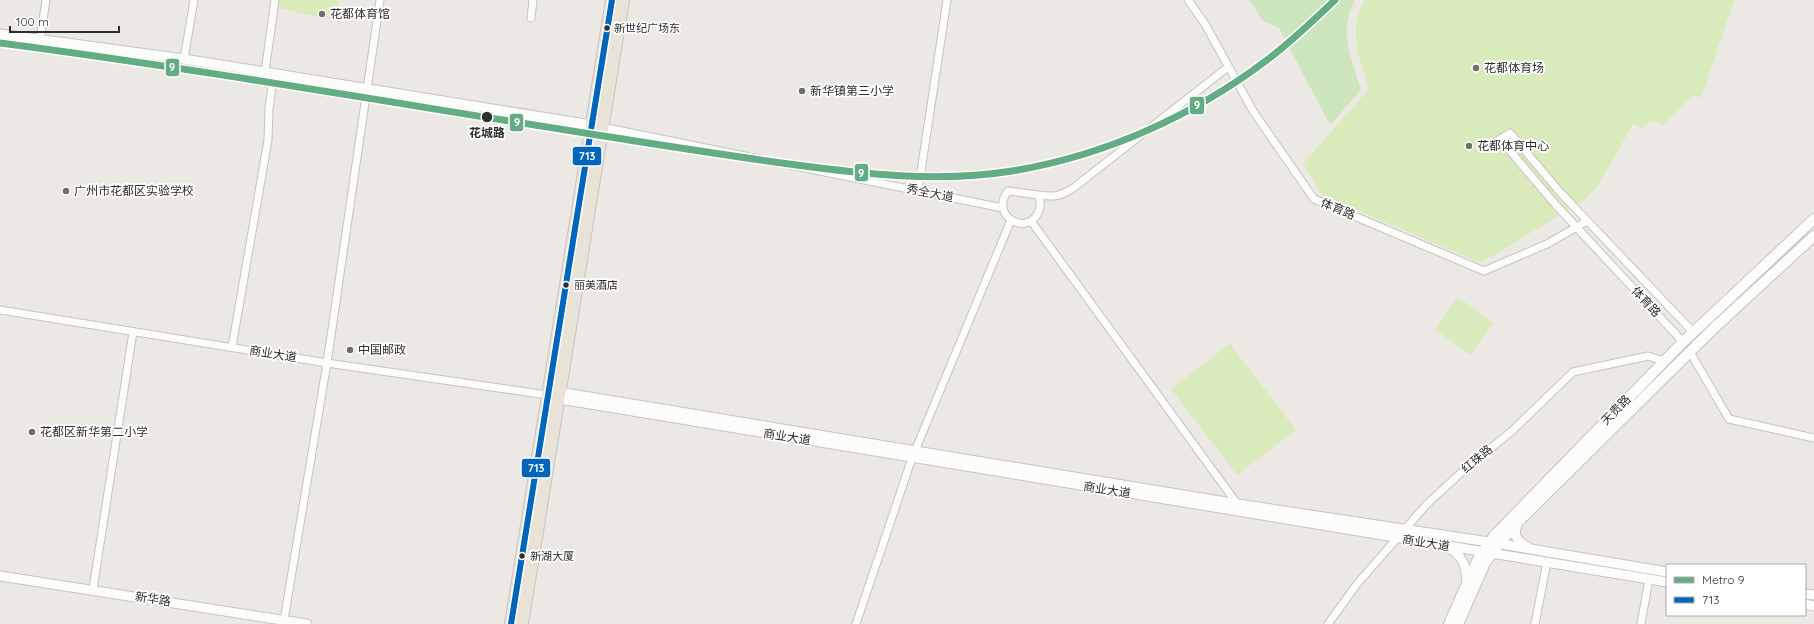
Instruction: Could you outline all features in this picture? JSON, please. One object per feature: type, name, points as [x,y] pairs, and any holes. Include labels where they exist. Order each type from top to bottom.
[{"type":"highway","points":[[522,624],[555,396],[597,126],[612,0]]},
{"type":"highway","points":[[597,126],[623,0]]},
{"type":"highway","points":[[511,624],[555,396]]},
{"type":"main road","name":"天贵路","points":[[1449,624],[1467,582],[1511,517],[1693,332],[1814,219]]},
{"type":"main road","name":"天贵路","points":[[1494,543],[1517,523],[1690,352],[1814,236]]},
{"type":"main road","name":"天贵路","points":[[1458,624],[1478,579],[1487,553]]},
{"type":"street","points":[[40,40],[46,0]]},
{"type":"street","points":[[184,59],[194,0]]},
{"type":"street","points":[[232,347],[268,140],[269,73],[275,0]]},
{"type":"street","points":[[284,620],[327,363],[380,0]]},
{"type":"street","points":[[531,18],[533,0]]},
{"type":"street","points":[[918,191],[947,0]]},
{"type":"street","name":"体育路","points":[[1188,0],[1205,24],[1253,111],[1314,199],[1484,271],[1547,244],[1587,221]]},
{"type":"street","name":"秀全大道","points":[[2,34],[184,59],[597,126],[1003,208]]},
{"type":"street","points":[[1038,195],[1040,206],[1032,221],[1021,223],[1011,220],[1007,216],[1003,208],[1003,200],[1008,191],[1038,195],[1050,197],[1060,196],[1072,189],[1228,66]]},
{"type":"street","name":"体育路","points":[[1683,342],[1576,227],[1500,138],[1510,133],[1559,192],[1693,332]]},
{"type":"street","points":[[856,624],[914,454],[1011,220]]},
{"type":"street","points":[[1032,221],[1244,513]]},
{"type":"street","name":"商业大道","points":[[0,310],[327,363],[555,396],[914,454],[1494,543],[1534,551],[1666,572]]},
{"type":"street","points":[[93,589],[133,332]]},
{"type":"street","points":[[1690,352],[1729,419],[1814,438]]},
{"type":"street","name":"红珠路","points":[[1328,624],[1357,584],[1426,505],[1464,470],[1512,431],[1573,372],[1648,356],[1664,361]]},
{"type":"street","name":"商业大道","points":[[914,454],[1244,513],[1666,582]]},
{"type":"street","points":[[1517,523],[1515,531],[1517,539],[1524,546],[1534,551]]},
{"type":"street","points":[[1442,545],[1454,551],[1462,559],[1466,568],[1467,582]]},
{"type":"street","points":[[1535,624],[1546,562]]},
{"type":"street","name":"新华路","points":[[0,576],[93,589],[307,624]]},
{"type":"street","points":[[1641,624],[1649,579]]},
{"type":"green space","name":"花都体育馆","points":[[278,0],[339,0],[336,20],[276,8]]},
{"type":"green space","points":[[1249,0],[1355,0],[1347,23],[1347,34],[1350,56],[1361,90],[1330,125],[1279,28],[1263,21]]},
{"type":"green space","name":"花都体育中心","points":[[1364,0],[1734,0],[1701,98],[1693,95],[1663,125],[1653,120],[1641,128],[1633,124],[1599,184],[1584,200],[1481,263],[1322,195],[1303,164],[1369,89],[1359,55],[1356,34],[1359,11]]},
{"type":"green space","points":[[1458,297],[1493,323],[1470,355],[1435,329]]},
{"type":"green space","points":[[1230,344],[1296,430],[1237,475],[1171,389]]},
{"type":"metro line","name":"9","points":[[0,43],[231,76],[724,155],[845,171],[928,177],[984,175],[1046,164],[1114,144],[1146,131],[1178,116],[1239,80],[1285,46],[1335,0]]},
{"type":"transit line","name":"713","points":[[511,624],[612,0]]},
{"type":"place","name":"花都体育馆","points":[[322,14]]},
{"type":"place","name":"新世纪广场东","points":[[607,28]]},
{"type":"place","name":"花都体育场","points":[[1476,68]]},
{"type":"place","name":"新华镇第三小学","points":[[802,91]]},
{"type":"place","name":"花城路","points":[[487,117]]},
{"type":"place","name":"花都体育中心","points":[[1469,146]]},
{"type":"place","name":"广州市花都区实验学校","points":[[66,191]]},
{"type":"place","name":"丽美酒店","points":[[566,285]]},
{"type":"place","name":"中国邮政","points":[[350,350]]},
{"type":"place","name":"花都区新华第二小学","points":[[32,432]]},
{"type":"place","name":"新湖大厦","points":[[522,556]]}]
